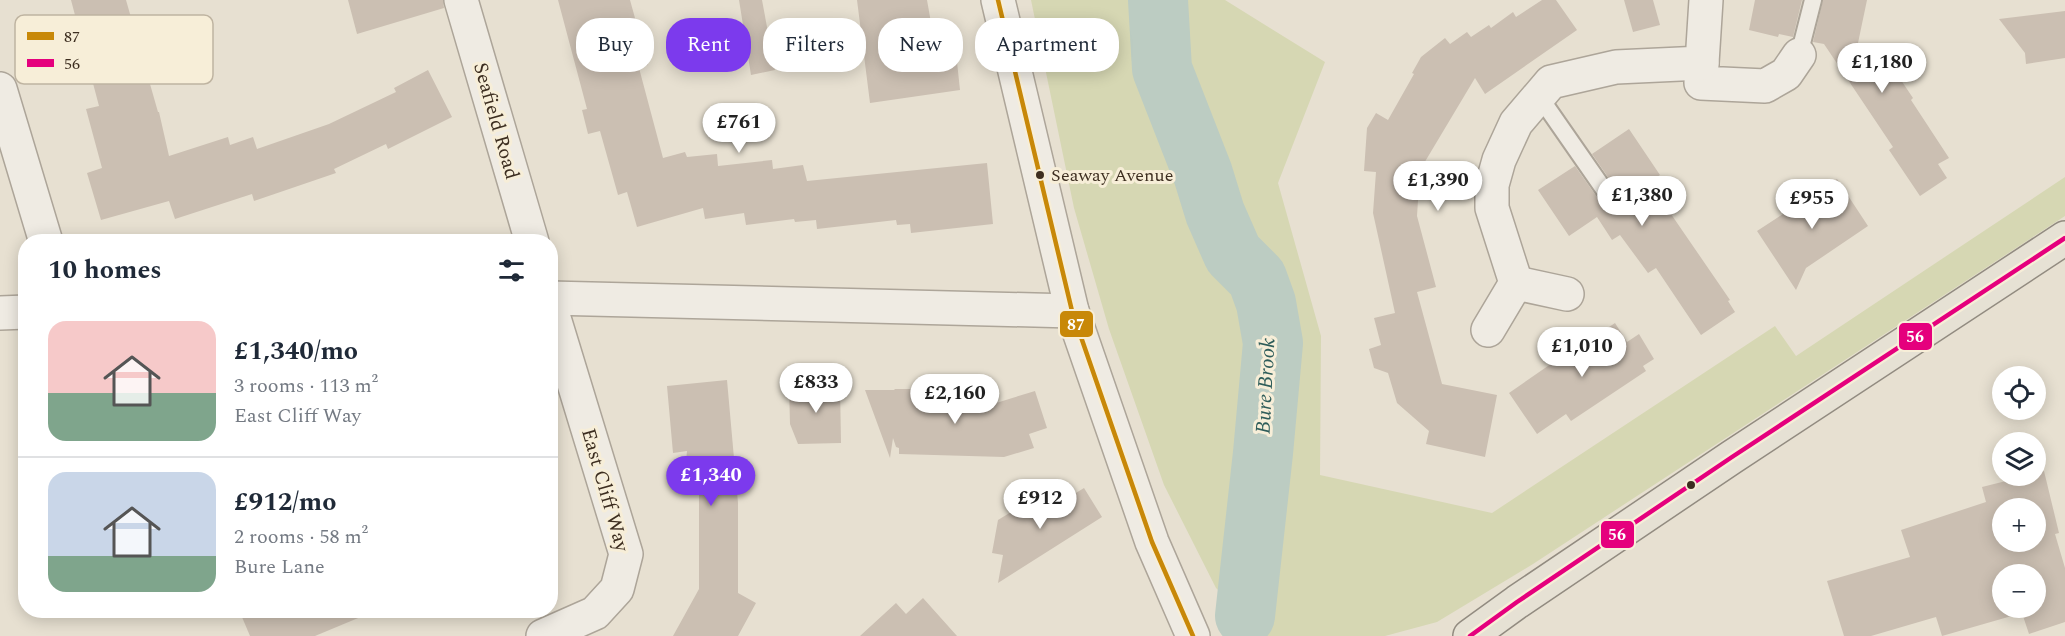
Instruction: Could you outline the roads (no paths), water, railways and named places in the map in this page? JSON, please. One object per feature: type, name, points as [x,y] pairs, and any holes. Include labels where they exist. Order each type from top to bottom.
[{"type":"main road","points":[[1470,636],[1517,602],[2065,238]]},
{"type":"main road","points":[[1484,636],[1517,602]]},
{"type":"street","name":"Seafield Road","points":[[461,0],[530,234]]},
{"type":"street","points":[[998,0],[1072,311],[1152,542],[1193,636]]},
{"type":"street","points":[[1706,0],[1701,83],[1765,86],[1786,74],[1799,55]]},
{"type":"street","points":[[1488,330],[1516,283],[1492,208],[1492,184],[1499,160],[1516,123],[1551,82],[1616,67],[1702,63]]},
{"type":"street","points":[[0,88],[44,234]]},
{"type":"street","points":[[1516,283],[1567,294]]},
{"type":"street","points":[[558,298],[1072,311]]},
{"type":"street","points":[[0,313],[18,312]]},
{"type":"street","name":"East Cliff Way","points":[[543,636],[595,613],[617,589],[626,554],[558,331]]},
{"type":"lane","points":[[1799,55],[1813,0]]},
{"type":"lane","points":[[1539,96],[1612,201]]},
{"type":"waterway","name":"Bure Brook","points":[[1158,0],[1162,69],[1203,174],[1215,213],[1233,254],[1257,278],[1266,303],[1273,343],[1245,616]]},
{"type":"place","name":"Seaway Avenue","points":[[1040,175]]}]
